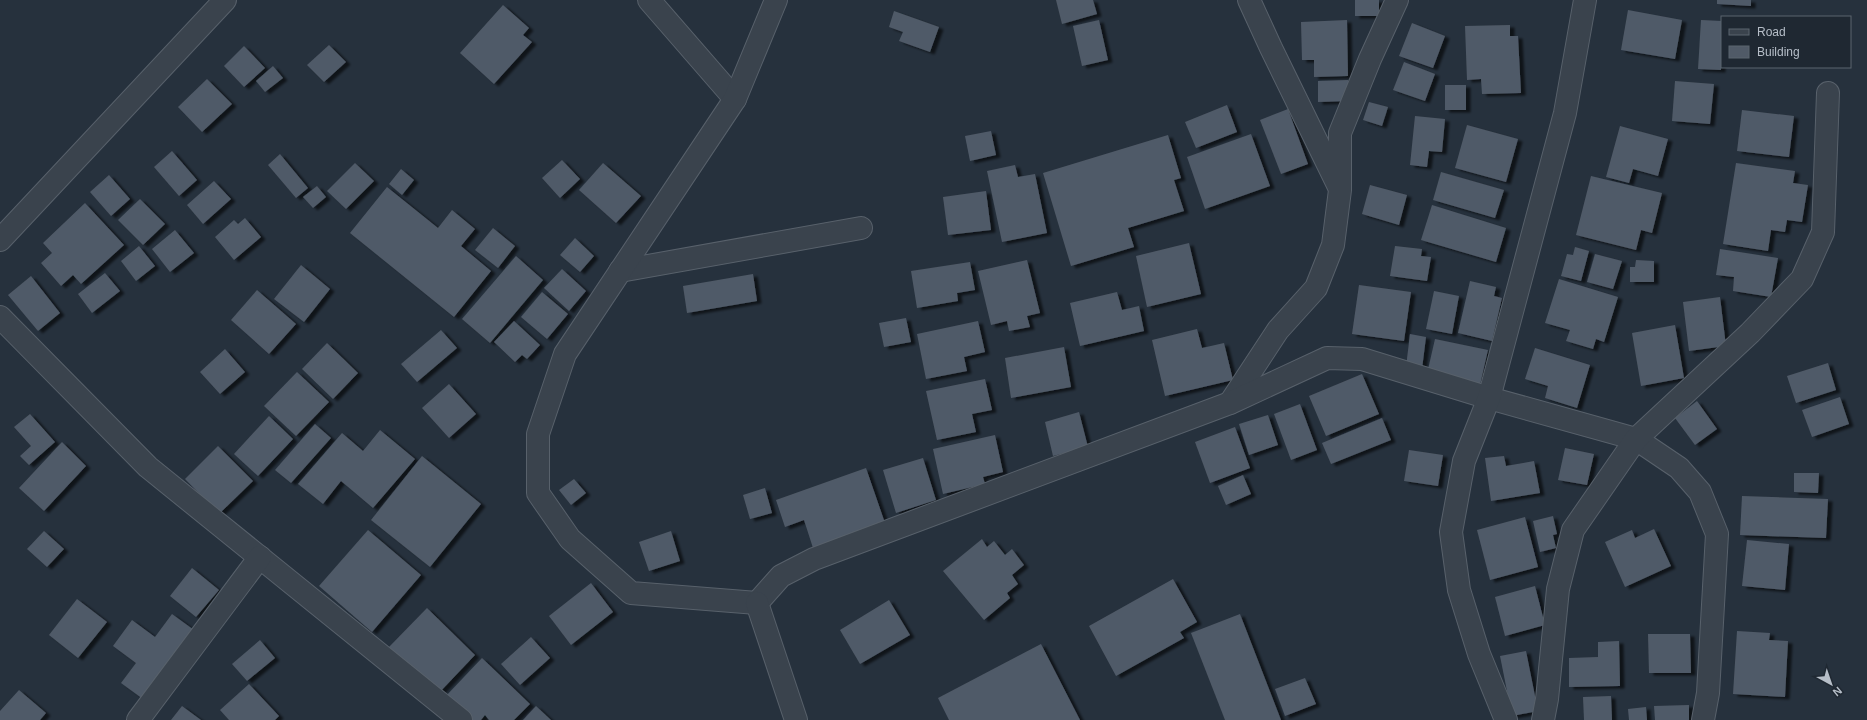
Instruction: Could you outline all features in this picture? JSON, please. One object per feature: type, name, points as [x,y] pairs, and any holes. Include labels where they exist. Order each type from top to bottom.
[{"type":"street","points":[[0,240],[225,0]]},
{"type":"street","points":[[649,0],[735,99]]},
{"type":"street","points":[[757,603],[631,593],[570,540],[538,493],[538,434],[565,354],[735,99],[776,0]]},
{"type":"street","points":[[1249,0],[1340,190]]},
{"type":"street","points":[[1230,403],[1278,330],[1316,288],[1333,245],[1340,190],[1340,133],[1370,59],[1397,0]]},
{"type":"street","points":[[1506,720],[1479,654],[1460,590],[1451,532],[1464,461],[1489,398],[1565,113],[1585,0]]},
{"type":"street","points":[[1543,720],[1548,699],[1558,589],[1573,530],[1636,439],[1750,333],[1802,279],[1823,232],[1828,93]]},
{"type":"street","points":[[620,271],[861,228]]},
{"type":"street","points":[[0,317],[148,467],[461,720]]},
{"type":"street","points":[[757,603],[781,576],[814,559],[1230,403],[1327,358],[1362,359],[1489,398],[1636,439],[1679,468],[1700,492],[1717,534],[1708,693],[1702,720]]},
{"type":"street","points":[[138,720],[260,557]]},
{"type":"street","points":[[757,603],[796,720]]},
{"type":"building","points":[[1056,0],[1093,0],[1097,14],[1062,24]]},
{"type":"building","points":[[1355,0],[1379,0],[1379,16],[1355,16]]},
{"type":"building","points":[[1717,0],[1751,0],[1751,6],[1717,4]]},
{"type":"building","points":[[503,5],[529,28],[523,35],[532,42],[494,84],[460,53]]},
{"type":"building","points":[[1628,10],[1682,20],[1675,59],[1621,50]]},
{"type":"building","points":[[894,11],[939,27],[930,52],[899,41],[903,32],[889,27]]},
{"type":"building","points":[[1099,20],[1108,60],[1082,66],[1073,26]]},
{"type":"building","points":[[1347,20],[1348,76],[1314,77],[1314,60],[1302,60],[1301,22]]},
{"type":"building","points":[[1701,20],[1721,21],[1721,70],[1698,69]]},
{"type":"building","points":[[1412,23],[1445,36],[1433,68],[1399,56]]},
{"type":"building","points":[[1510,25],[1510,36],[1518,36],[1521,93],[1482,94],[1481,79],[1467,80],[1465,26]]},
{"type":"building","points":[[329,45],[346,62],[324,82],[307,65]]},
{"type":"building","points":[[244,46],[265,68],[244,87],[224,66]]},
{"type":"building","points":[[1404,62],[1435,74],[1425,101],[1393,90]]},
{"type":"building","points":[[273,66],[283,78],[265,92],[256,81]]},
{"type":"building","points":[[207,79],[232,104],[202,132],[178,107]]},
{"type":"building","points":[[1348,80],[1349,101],[1318,102],[1318,81]]},
{"type":"building","points":[[1675,81],[1714,84],[1710,124],[1672,121]]},
{"type":"building","points":[[1445,85],[1466,85],[1466,110],[1445,110]]},
{"type":"building","points":[[1369,102],[1388,107],[1382,126],[1363,120]]},
{"type":"building","points":[[1227,105],[1237,132],[1196,148],[1185,122]]},
{"type":"building","points":[[1288,109],[1308,164],[1281,174],[1260,120]]},
{"type":"building","points":[[1742,110],[1794,116],[1789,157],[1737,151]]},
{"type":"building","points":[[1415,116],[1445,119],[1442,152],[1429,151],[1427,167],[1410,165]]},
{"type":"building","points":[[1467,125],[1518,139],[1506,182],[1455,168]]},
{"type":"building","points":[[1620,126],[1668,139],[1658,176],[1633,169],[1629,183],[1606,177]]},
{"type":"building","points":[[991,131],[996,155],[970,161],[965,136]]},
{"type":"building","points":[[1251,134],[1270,186],[1205,209],[1187,157]]},
{"type":"building","points":[[1168,135],[1181,178],[1174,180],[1184,211],[1128,228],[1134,247],[1071,266],[1043,173]]},
{"type":"building","points":[[172,151],[197,180],[179,196],[154,167]]},
{"type":"building","points":[[280,154],[308,188],[296,198],[268,165]]},
{"type":"building","points":[[562,160],[580,179],[560,198],[542,178]]},
{"type":"building","points":[[355,163],[374,181],[346,209],[327,191]]},
{"type":"building","points":[[603,163],[641,196],[616,223],[579,190]]},
{"type":"building","points":[[1736,163],[1795,171],[1793,183],[1808,185],[1802,222],[1787,220],[1785,232],[1771,230],[1768,251],[1723,244]]},
{"type":"building","points":[[1015,165],[1018,177],[1035,174],[1047,233],[1002,242],[987,171]]},
{"type":"building","points":[[401,169],[414,180],[402,195],[389,184]]},
{"type":"building","points":[[1441,172],[1504,190],[1495,218],[1433,200]]},
{"type":"building","points":[[109,175],[130,199],[111,216],[90,192]]},
{"type":"building","points":[[1591,176],[1662,193],[1652,233],[1641,230],[1636,250],[1576,235]]},
{"type":"building","points":[[214,181],[231,199],[203,224],[187,205]]},
{"type":"building","points":[[1370,185],[1407,195],[1399,225],[1362,214]]},
{"type":"building","points":[[317,186],[326,197],[313,208],[303,197]]},
{"type":"building","points":[[387,187],[438,228],[452,210],[475,229],[461,246],[491,271],[454,317],[350,233]]},
{"type":"building","points":[[986,191],[991,230],[948,235],[943,197]]},
{"type":"building","points":[[140,199],[165,224],[143,245],[118,220]]},
{"type":"building","points":[[85,203],[124,245],[81,284],[73,275],[61,286],[41,263],[52,253],[43,243]]},
{"type":"building","points":[[1432,205],[1506,228],[1496,262],[1421,240]]},
{"type":"building","points":[[245,218],[261,237],[234,260],[215,237],[234,220],[238,224]]},
{"type":"building","points":[[493,228],[515,246],[498,268],[475,250]]},
{"type":"building","points":[[175,230],[194,253],[170,272],[152,249]]},
{"type":"building","points":[[575,238],[594,256],[580,272],[560,255]]},
{"type":"building","points":[[1189,243],[1201,294],[1147,307],[1136,256]]},
{"type":"building","points":[[139,246],[155,266],[136,281],[121,261]]},
{"type":"building","points":[[1395,246],[1422,249],[1421,256],[1431,257],[1427,281],[1390,276]]},
{"type":"building","points":[[1575,247],[1589,251],[1581,281],[1561,276],[1567,254],[1573,255]]},
{"type":"building","points":[[1720,249],[1778,258],[1771,297],[1733,291],[1734,277],[1716,275]]},
{"type":"building","points":[[1595,254],[1622,261],[1613,289],[1587,282]]},
{"type":"building","points":[[516,256],[543,280],[490,343],[462,319]]},
{"type":"building","points":[[1027,260],[1040,313],[1027,316],[1030,327],[1009,331],[1007,321],[991,325],[978,271]]},
{"type":"building","points":[[1636,260],[1654,261],[1654,282],[1630,282],[1630,267],[1635,267]]},
{"type":"building","points":[[970,262],[975,290],[957,293],[958,301],[917,308],[911,271]]},
{"type":"building","points":[[301,265],[330,289],[304,322],[274,299]]},
{"type":"building","points":[[562,269],[586,291],[569,311],[544,288]]},
{"type":"building","points":[[105,273],[120,291],[92,313],[78,294]]},
{"type":"building","points":[[753,274],[757,301],[687,313],[683,286]]},
{"type":"building","points":[[31,276],[60,313],[38,331],[8,295]]},
{"type":"building","points":[[1559,279],[1618,297],[1604,342],[1596,339],[1593,349],[1566,341],[1570,330],[1545,323]]},
{"type":"building","points":[[1470,281],[1496,287],[1494,296],[1502,298],[1492,341],[1458,333]]},
{"type":"building","points":[[1359,285],[1411,292],[1404,341],[1352,334]]},
{"type":"building","points":[[257,290],[296,324],[269,354],[231,320]]},
{"type":"building","points":[[1434,291],[1459,296],[1452,334],[1426,329]]},
{"type":"building","points":[[542,292],[568,314],[547,339],[521,317]]},
{"type":"building","points":[[1117,292],[1122,310],[1139,306],[1144,331],[1080,346],[1070,303]]},
{"type":"building","points":[[1720,297],[1726,346],[1689,351],[1683,302]]},
{"type":"building","points":[[906,318],[911,342],[884,347],[879,323]]},
{"type":"building","points":[[514,321],[540,345],[527,359],[522,355],[515,362],[494,342]]},
{"type":"building","points":[[978,321],[985,352],[964,357],[967,371],[926,379],[917,334]]},
{"type":"building","points":[[1675,325],[1684,378],[1641,386],[1632,333]]},
{"type":"building","points":[[1197,329],[1202,348],[1224,343],[1233,380],[1165,396],[1152,340]]},
{"type":"building","points":[[441,330],[457,348],[417,382],[401,364]]},
{"type":"building","points":[[1410,334],[1426,337],[1422,369],[1406,367]]},
{"type":"building","points":[[1435,339],[1488,350],[1480,385],[1427,374]]},
{"type":"building","points":[[327,343],[358,373],[333,399],[302,369]]},
{"type":"building","points":[[1064,347],[1071,387],[1011,398],[1005,358]]},
{"type":"building","points":[[1535,348],[1590,365],[1577,408],[1545,398],[1548,386],[1525,379]]},
{"type":"building","points":[[225,349],[245,372],[220,394],[200,372]]},
{"type":"building","points":[[1828,363],[1836,390],[1796,403],[1787,376]]},
{"type":"building","points":[[297,372],[329,402],[296,436],[264,406]]},
{"type":"building","points":[[1362,374],[1379,414],[1326,436],[1309,396]]},
{"type":"building","points":[[985,379],[992,410],[972,414],[976,432],[937,440],[926,391]]},
{"type":"building","points":[[449,384],[476,414],[449,438],[422,408]]},
{"type":"building","points":[[1840,397],[1849,424],[1812,437],[1802,410]]},
{"type":"building","points":[[1697,401],[1717,429],[1695,445],[1675,418]]},
{"type":"building","points":[[1300,404],[1317,450],[1291,460],[1274,414]]},
{"type":"building","points":[[1079,412],[1088,447],[1053,456],[1045,422]]},
{"type":"building","points":[[30,414],[55,442],[29,465],[20,456],[31,446],[14,427]]},
{"type":"building","points":[[1268,415],[1278,445],[1249,455],[1239,424]]},
{"type":"building","points":[[269,416],[293,439],[258,476],[234,454]]},
{"type":"building","points":[[1382,418],[1391,440],[1331,464],[1322,443]]},
{"type":"building","points":[[315,424],[331,438],[291,483],[275,470]]},
{"type":"building","points":[[1235,427],[1250,468],[1210,483],[1195,442]]},
{"type":"building","points":[[380,430],[415,459],[373,508],[341,481],[323,504],[298,484],[342,433],[363,451]]},
{"type":"building","points":[[995,435],[1003,472],[983,477],[985,484],[943,494],[933,449]]},
{"type":"building","points":[[62,442],[86,466],[44,511],[19,488]]},
{"type":"building","points":[[218,446],[253,481],[219,514],[185,479]]},
{"type":"building","points":[[1565,448],[1594,454],[1587,485],[1558,480]]},
{"type":"building","points":[[1409,450],[1443,455],[1438,486],[1404,481]]},
{"type":"building","points":[[422,456],[481,504],[430,567],[371,520]]},
{"type":"building","points":[[1504,456],[1506,466],[1534,461],[1540,493],[1491,501],[1485,458]]},
{"type":"building","points":[[923,458],[936,500],[896,513],[883,470]]},
{"type":"building","points":[[866,468],[885,523],[813,548],[804,520],[785,527],[776,500]]},
{"type":"building","points":[[1794,473],[1819,473],[1818,493],[1794,492]]},
{"type":"building","points":[[1243,475],[1251,494],[1226,505],[1218,486]]},
{"type":"building","points":[[574,479],[586,493],[571,505],[559,490]]},
{"type":"building","points":[[765,488],[772,513],[750,519],[743,495]]},
{"type":"building","points":[[1742,496],[1828,499],[1826,538],[1740,535]]},
{"type":"building","points":[[1553,516],[1557,534],[1553,535],[1556,548],[1540,552],[1533,521]]},
{"type":"building","points":[[1525,517],[1538,567],[1490,580],[1477,530]]},
{"type":"building","points":[[1654,529],[1671,566],[1625,587],[1605,542],[1632,530],[1635,538]]},
{"type":"building","points":[[368,530],[421,575],[372,632],[319,586]]},
{"type":"building","points":[[44,531],[64,549],[47,567],[27,549]]},
{"type":"building","points":[[671,531],[680,561],[649,571],[639,542]]},
{"type":"building","points":[[982,539],[987,547],[994,541],[1005,555],[1012,549],[1024,565],[1012,575],[1018,584],[1007,593],[1010,598],[984,620],[943,571]]},
{"type":"building","points":[[1747,540],[1789,544],[1785,590],[1742,586]]},
{"type":"building","points":[[192,568],[219,590],[196,617],[170,596]]},
{"type":"building","points":[[1173,579],[1197,622],[1180,632],[1184,638],[1116,676],[1089,626]]},
{"type":"building","points":[[591,583],[613,612],[571,645],[549,616]]},
{"type":"building","points":[[1535,586],[1545,625],[1505,636],[1495,597]]},
{"type":"building","points":[[77,599],[107,622],[78,658],[49,635]]},
{"type":"building","points":[[889,600],[910,635],[860,664],[840,630]]},
{"type":"building","points":[[427,608],[475,655],[438,694],[389,647]]},
{"type":"building","points":[[172,614],[194,630],[143,699],[121,683],[136,663],[113,646],[132,620],[155,637]]},
{"type":"building","points":[[1240,614],[1281,720],[1225,720],[1191,633]]},
{"type":"building","points":[[1737,631],[1770,633],[1769,640],[1788,641],[1785,697],[1733,694]]},
{"type":"building","points":[[1648,634],[1690,634],[1691,673],[1649,673]]},
{"type":"building","points":[[531,637],[550,658],[520,685],[501,664]]},
{"type":"building","points":[[260,640],[275,658],[247,681],[232,664]]},
{"type":"building","points":[[1619,641],[1620,686],[1569,687],[1569,658],[1598,657],[1598,642]]},
{"type":"building","points":[[1041,644],[1080,720],[949,720],[938,698]]},
{"type":"building","points":[[1526,651],[1538,711],[1512,716],[1500,656]]},
{"type":"building","points":[[482,658],[530,704],[514,720],[489,720],[485,715],[481,720],[471,720],[446,696]]},
{"type":"building","points":[[1305,678],[1316,704],[1285,716],[1275,689]]},
{"type":"building","points":[[249,684],[279,716],[275,720],[229,720],[220,710]]},
{"type":"building","points":[[19,690],[46,713],[40,720],[0,720],[0,711]]},
{"type":"building","points":[[1611,696],[1612,720],[1584,720],[1583,697]]},
{"type":"building","points":[[1689,705],[1689,720],[1655,720],[1654,706]]},
{"type":"building","points":[[182,706],[201,720],[171,720]]},
{"type":"building","points":[[536,706],[551,720],[523,720]]},
{"type":"building","points":[[1646,707],[1647,720],[1629,720],[1628,709]]}]
